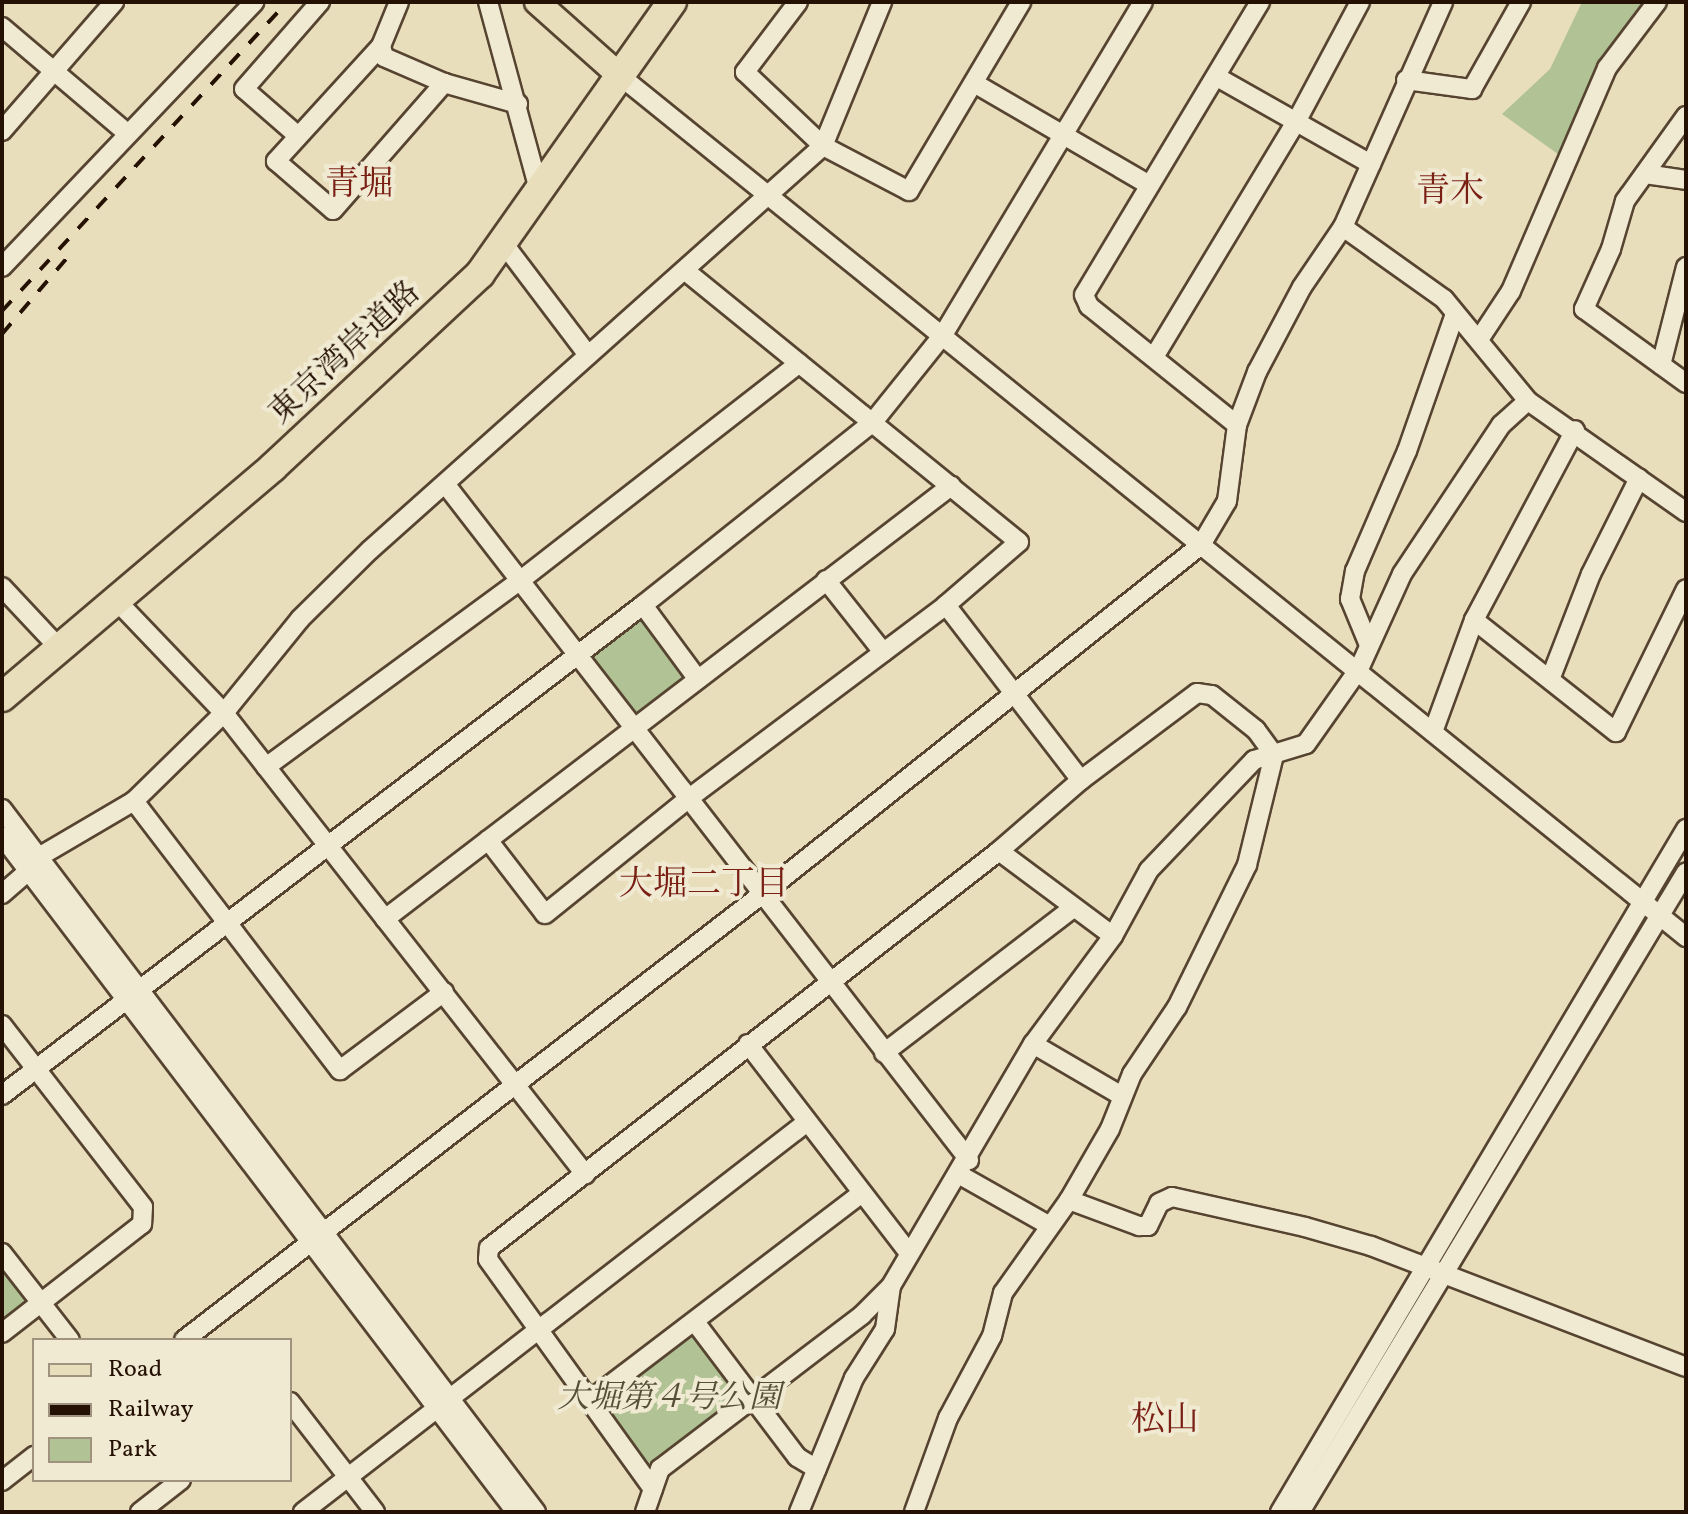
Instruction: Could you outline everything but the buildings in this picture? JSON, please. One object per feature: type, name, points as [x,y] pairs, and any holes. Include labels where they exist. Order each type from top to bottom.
[{"type":"highway","name":"東京湾岸道路","points":[[2,697],[431,323],[504,244],[672,2]]},
{"type":"main road","points":[[537,2],[619,75]]},
{"type":"street","points":[[2,131],[114,2]]},
{"type":"street","points":[[2,267],[127,133],[217,46],[254,2]]},
{"type":"street","points":[[297,135],[244,89],[320,2]]},
{"type":"street","points":[[399,2],[381,46],[276,161],[333,210],[444,83]]},
{"type":"street","points":[[488,2],[540,193]]},
{"type":"street","points":[[798,2],[745,72],[823,146],[909,191],[1021,2]]},
{"type":"street","points":[[2,1095],[643,605],[873,422],[943,335],[1066,136],[1143,2]]},
{"type":"street","points":[[1237,425],[1089,306],[1084,295],[1260,2]]},
{"type":"street","points":[[1154,357],[1296,122],[1360,2]]},
{"type":"street","points":[[187,1338],[316,1235],[765,892],[1201,545],[1227,501],[1237,425],[1275,333],[1343,227],[1443,2]]},
{"type":"street","points":[[1406,80],[1472,89],[1521,2]]},
{"type":"street","points":[[1480,338],[1511,291],[1607,68],[1657,2]]},
{"type":"street","points":[[2,894],[32,865],[134,801],[224,713],[300,619],[588,355],[823,146],[880,3]]},
{"type":"street","points":[[2,27],[127,133]]},
{"type":"street","points":[[381,46],[392,64],[518,104]]},
{"type":"street","points":[[619,75],[1359,669],[1643,902],[1661,913],[1686,937]]},
{"type":"street","points":[[1217,77],[1371,164]]},
{"type":"street","points":[[974,83],[1149,185]]},
{"type":"street","points":[[1686,116],[1625,201],[1611,249],[1584,309],[1686,383]]},
{"type":"street","points":[[1645,174],[1686,180]]},
{"type":"street","points":[[1343,227],[1412,273],[1480,338],[1528,401],[1575,430],[1686,512]]},
{"type":"street","points":[[504,244],[588,355]]},
{"type":"street","points":[[1661,365],[1686,267]]},
{"type":"street","points":[[488,840],[545,914],[688,799],[946,605],[1019,542],[685,271]]},
{"type":"street","points":[[1369,645],[1350,599],[1355,571],[1407,451],[1455,314]]},
{"type":"street","points":[[266,767],[522,579],[799,363]]},
{"type":"street","points":[[799,1512],[854,1378],[885,1329],[891,1286],[965,1167],[1033,1044],[1113,936],[1149,870],[1254,760],[1306,744],[1359,669],[1402,574],[1468,472],[1501,425],[1528,401]]},
{"type":"street","points":[[1433,732],[1474,620],[1575,430]]},
{"type":"street","points":[[1551,677],[1591,574],[1639,478]]},
{"type":"street","points":[[446,485],[522,579],[688,799],[765,892],[965,1167],[1050,1226]]},
{"type":"street","points":[[385,919],[696,677],[951,486]]},
{"type":"street","points":[[826,580],[883,652]]},
{"type":"street","points":[[2,587],[59,648]]},
{"type":"street","points":[[1474,620],[1551,677],[1616,732],[1686,589]]},
{"type":"street","points":[[116,600],[224,713],[585,1174]]},
{"type":"street","points":[[643,605],[696,677]]},
{"type":"street","points":[[946,605],[1081,780]]},
{"type":"street","points":[[653,1489],[487,1254],[830,979],[999,851],[1081,780],[1197,693],[1212,695],[1274,755]]},
{"type":"street","points":[[914,1512],[948,1418],[992,1336],[1003,1293],[1069,1200],[1122,1096],[1177,1007],[1247,865],[1274,755]]},
{"type":"street","points":[[134,801],[340,1070],[444,992]]},
{"type":"street","points":[[2,809],[32,865]]},
{"type":"street","points":[[1300,1512],[1432,1271],[1686,829]]},
{"type":"street","points":[[2,836],[32,865],[133,993],[444,1404],[536,1512]]},
{"type":"street","points":[[999,851],[1072,909],[1113,936]]},
{"type":"street","points":[[1280,1512],[1686,872]]},
{"type":"street","points":[[884,1053],[1072,909]]},
{"type":"street","points":[[1661,913],[1686,920]]},
{"type":"street","points":[[2,1025],[143,1207],[142,1224],[2,1333]]},
{"type":"street","points":[[748,1044],[909,1253]]},
{"type":"street","points":[[1033,1044],[1122,1096]]},
{"type":"street","points":[[303,1512],[807,1122]]},
{"type":"street","points":[[589,1401],[862,1193]]},
{"type":"street","points":[[1069,1200],[1139,1226],[1148,1226],[1159,1203],[1172,1197],[1305,1227],[1432,1271],[1686,1367]]},
{"type":"street","points":[[2,1253],[68,1338]]},
{"type":"street","points":[[645,1512],[660,1469],[891,1286]]},
{"type":"street","points":[[695,1322],[797,1457],[817,1469]]},
{"type":"street","points":[[444,1404],[516,1512]]},
{"type":"street","points":[[292,1405],[375,1512]]},
{"type":"street","points":[[2,1481],[32,1458]]},
{"type":"street","points":[[140,1512],[177,1482]]},
{"type":"green space","points":[[1582,2],[1653,2],[1562,157],[1502,114],[1550,69]]},
{"type":"green space","points":[[638,618],[646,620],[687,673],[686,679],[642,714],[635,713],[593,658],[594,650]]},
{"type":"green space","points":[[2,1265],[27,1298],[26,1304],[2,1323]]},
{"type":"green space","name":"大堀第４号公園","points":[[687,1334],[694,1334],[737,1397],[655,1463],[645,1464],[600,1406],[602,1397]]},
{"type":"railway","points":[[2,311],[287,2]]},
{"type":"railway","points":[[2,334],[67,258]]},
{"type":"district","name":"青堀","points":[[359,186]]},
{"type":"district","name":"青木","points":[[1450,193]]},
{"type":"district","name":"大堀二丁目","points":[[704,886]]},
{"type":"district","name":"松山","points":[[1165,1422]]}]
